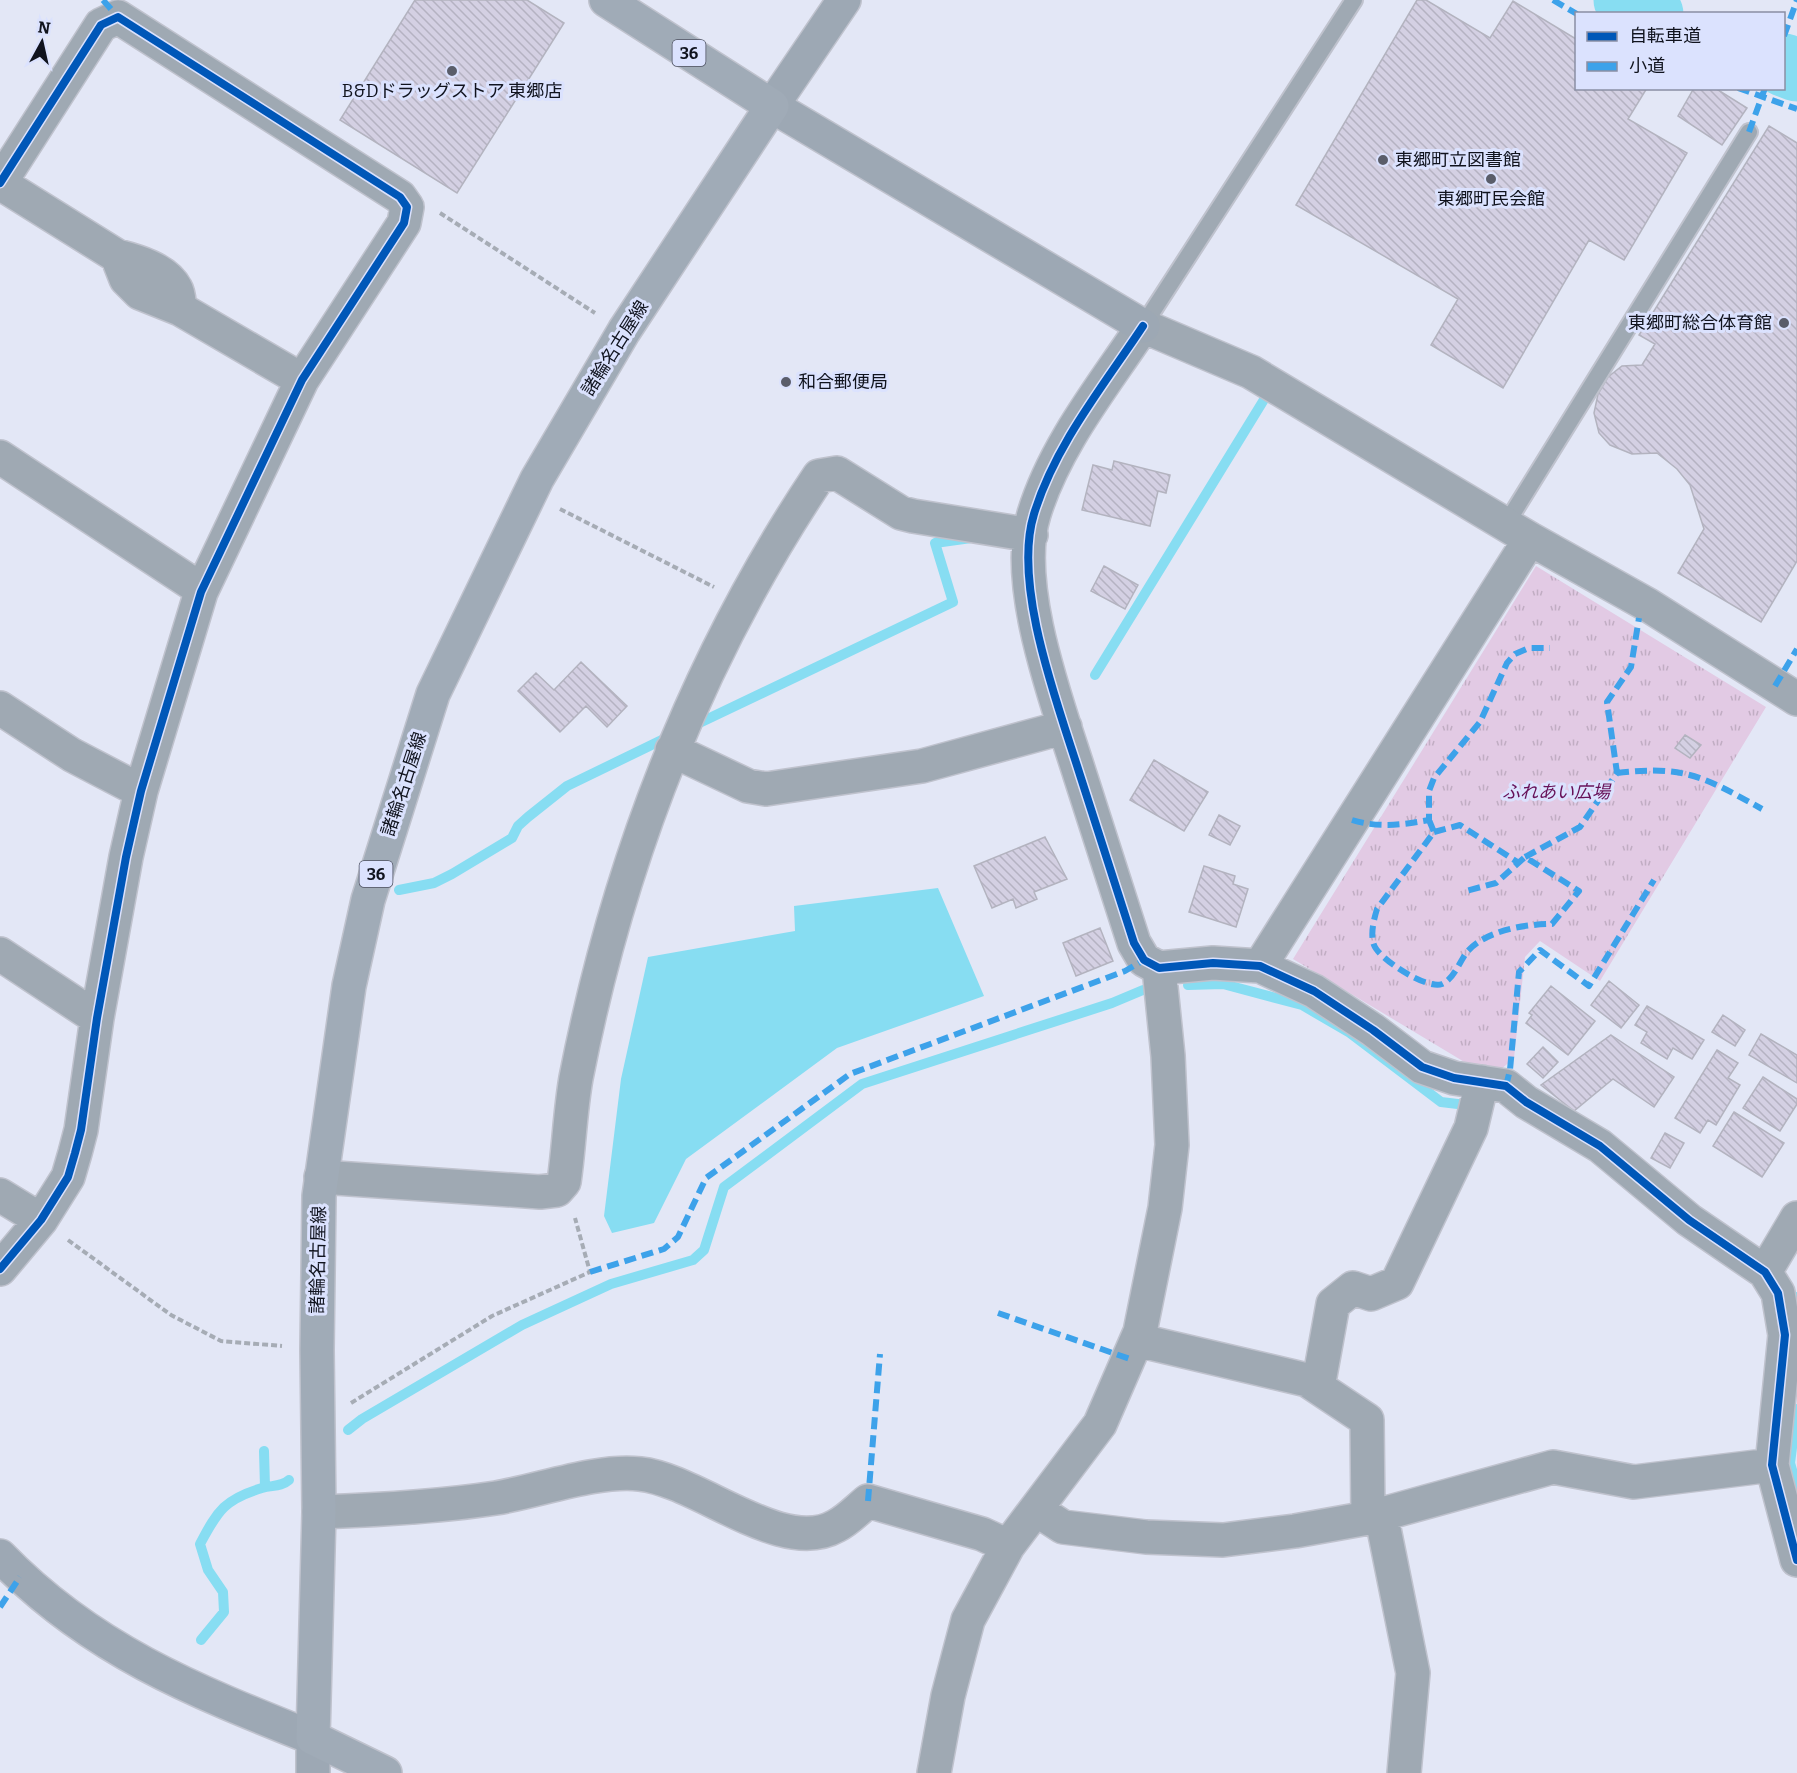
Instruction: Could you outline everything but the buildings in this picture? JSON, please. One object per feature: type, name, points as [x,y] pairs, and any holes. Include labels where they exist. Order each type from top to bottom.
[{"type":"main road","name":"36","points":[[606,0],[772,105]]},
{"type":"main road","name":"諸輪名古屋線","points":[[313,1738],[319,1512],[316,1350],[321,1177],[349,986],[368,900],[433,694],[537,479],[624,331],[772,105]]},
{"type":"main road","points":[[313,1738],[385,1773]]},
{"type":"street","points":[[844,0],[772,105],[1143,326],[1251,372],[1518,531],[1648,605],[1797,699]]},
{"type":"street","points":[[0,1269],[41,1220],[68,1177],[81,1130],[97,1018],[126,857],[141,791],[202,590],[302,380],[404,223],[408,207],[400,197],[118,17],[101,25],[0,183],[117,256],[126,279],[140,293],[180,309],[302,380]]},
{"type":"street","points":[[1143,326],[1073,432],[1034,515],[1030,535],[1033,617],[1065,728],[1134,943],[1144,960],[1159,968],[1214,963],[1260,966],[1314,991],[1374,1030],[1422,1067],[1454,1078],[1506,1086],[1526,1102],[1600,1146],[1689,1220],[1765,1272],[1778,1293],[1785,1335],[1772,1465],[1797,1560]]},
{"type":"street","points":[[0,457],[202,590]]},
{"type":"street","points":[[321,1177],[540,1192],[557,1190],[564,1182],[576,1081],[600,966],[620,894],[672,750],[713,656],[787,523],[819,476],[828,472],[837,473],[902,513],[1030,535]]},
{"type":"street","points":[[1260,966],[1518,531]]},
{"type":"street","points":[[0,708],[72,755],[141,791]]},
{"type":"street","points":[[672,750],[748,786],[766,789],[922,766],[1065,728]]},
{"type":"street","points":[[0,954],[97,1018]]},
{"type":"street","points":[[934,1773],[948,1696],[968,1620],[1008,1546],[1100,1424],[1137,1340],[1165,1208],[1172,1145],[1168,1056],[1159,968]]},
{"type":"street","points":[[1318,1387],[1333,1304],[1353,1288],[1371,1294],[1397,1283],[1470,1128],[1482,1082]]},
{"type":"street","points":[[0,1195],[41,1220]]},
{"type":"street","points":[[1765,1272],[1797,1218]]},
{"type":"street","points":[[1137,1340],[1307,1380],[1367,1420],[1374,1516],[1413,1673],[1404,1773]]},
{"type":"street","points":[[1037,1510],[1063,1527],[1146,1537],[1223,1540],[1295,1531],[1374,1516],[1553,1467],[1634,1482],[1772,1465]]},
{"type":"street","points":[[319,1512],[386,1510],[496,1497],[595,1477],[639,1474],[683,1486],[758,1522],[799,1535],[835,1527],[868,1501],[981,1534],[1008,1546]]},
{"type":"street","points":[[0,1556],[45,1597],[103,1641],[196,1692],[313,1738],[313,1773]]},
{"type":"lane","points":[[1143,326],[1354,0]]},
{"type":"lane","points":[[1518,531],[1749,132]]},
{"type":"path","points":[[408,207],[438,212],[624,331]]},
{"type":"path","points":[[551,504],[744,602]]},
{"type":"path","points":[[343,1408],[492,1316],[590,1272],[572,1208],[557,1190]]},
{"type":"path","points":[[41,1220],[171,1315],[221,1341],[284,1346]]},
{"type":"green space","name":"ふれあい広場","points":[[1536,566],[1766,707],[1600,981],[1540,941],[1525,957],[1514,1058],[1491,1078],[1293,959]]},
{"type":"water","points":[[938,888],[984,996],[837,1048],[686,1159],[654,1223],[612,1233],[604,1216],[621,1079],[648,957],[795,931],[794,906]]},
{"type":"waterway","points":[[1625,0],[1648,12]]},
{"type":"waterway","points":[[1785,65],[1797,70]]},
{"type":"waterway","points":[[1095,675],[1265,398]]},
{"type":"waterway","points":[[693,726],[953,602],[935,543],[971,538]]},
{"type":"waterway","points":[[399,890],[434,883],[452,874],[512,838],[518,826],[567,786],[670,736]]},
{"type":"waterway","points":[[1188,985],[1223,984],[1302,1005],[1350,1033],[1441,1102],[1466,1105]]},
{"type":"waterway","points":[[348,1430],[362,1419],[522,1325],[611,1284],[693,1260],[704,1250],[724,1187],[862,1084],[1112,1003],[1143,990]]},
{"type":"waterway","points":[[1797,1409],[1790,1463],[1797,1487]]},
{"type":"waterway","points":[[264,1451],[265,1487]]},
{"type":"waterway","points":[[201,1640],[224,1612],[223,1592],[208,1570],[200,1544],[206,1532],[218,1514],[231,1502],[249,1492],[280,1485],[289,1480]]},
{"type":"marked path","points":[[103,0],[118,17]]},
{"type":"marked path","points":[[1553,0],[1575,13]]},
{"type":"marked path","points":[[1785,33],[1797,0]]},
{"type":"marked path","points":[[1744,90],[1797,109]]},
{"type":"marked path","points":[[1749,132],[1764,90]]},
{"type":"marked path","points":[[1525,857],[1580,827],[1617,773],[1607,702],[1631,667],[1639,618]]},
{"type":"marked path","points":[[1352,820],[1390,825],[1429,820],[1429,791],[1434,778],[1480,722],[1507,663],[1515,654],[1529,648],[1550,648]]},
{"type":"marked path","points":[[1775,686],[1797,649]]},
{"type":"marked path","points":[[1617,773],[1677,772],[1709,781],[1762,809]]},
{"type":"marked path","points":[[1429,820],[1434,832],[1377,909],[1372,931],[1374,945],[1378,951],[1394,965],[1415,978],[1435,985],[1442,984],[1450,978],[1475,944],[1495,933],[1530,925],[1552,924],[1579,891],[1525,857],[1496,883],[1466,891]]},
{"type":"marked path","points":[[1434,832],[1460,825],[1519,863]]},
{"type":"marked path","points":[[1506,1086],[1510,1070],[1519,972],[1540,950],[1589,986],[1654,880]]},
{"type":"marked path","points":[[590,1272],[664,1249],[678,1237],[706,1178],[850,1074],[1125,971],[1144,960]]},
{"type":"marked path","points":[[998,1313],[1130,1359]]},
{"type":"marked path","points":[[868,1501],[880,1354]]},
{"type":"marked path","points":[[0,1607],[20,1577]]},
{"type":"cycle path","points":[[0,183],[101,25],[118,17],[400,197],[407,207],[404,223],[302,380],[201,592],[141,791],[126,857],[97,1018],[81,1130],[68,1177],[41,1220],[0,1269]]},
{"type":"cycle path","points":[[1143,326],[1082,416],[1054,464],[1034,514],[1029,543],[1029,575],[1040,645],[1060,715],[1134,943],[1144,960],[1159,968],[1213,963],[1260,966],[1314,991],[1373,1030],[1422,1067],[1454,1078],[1506,1086],[1526,1102],[1600,1146],[1689,1220],[1765,1272],[1778,1293],[1785,1335],[1772,1465],[1797,1560]]},
{"type":"place","name":"B&Dドラッグストア 東郷店","points":[[452,71]]},
{"type":"place","name":"東郷町立図書館","points":[[1383,160]]},
{"type":"place","name":"東郷町民会館","points":[[1491,179]]},
{"type":"place","name":"東郷町総合体育館","points":[[1784,323]]},
{"type":"place","name":"和合郵便局","points":[[786,382]]}]
